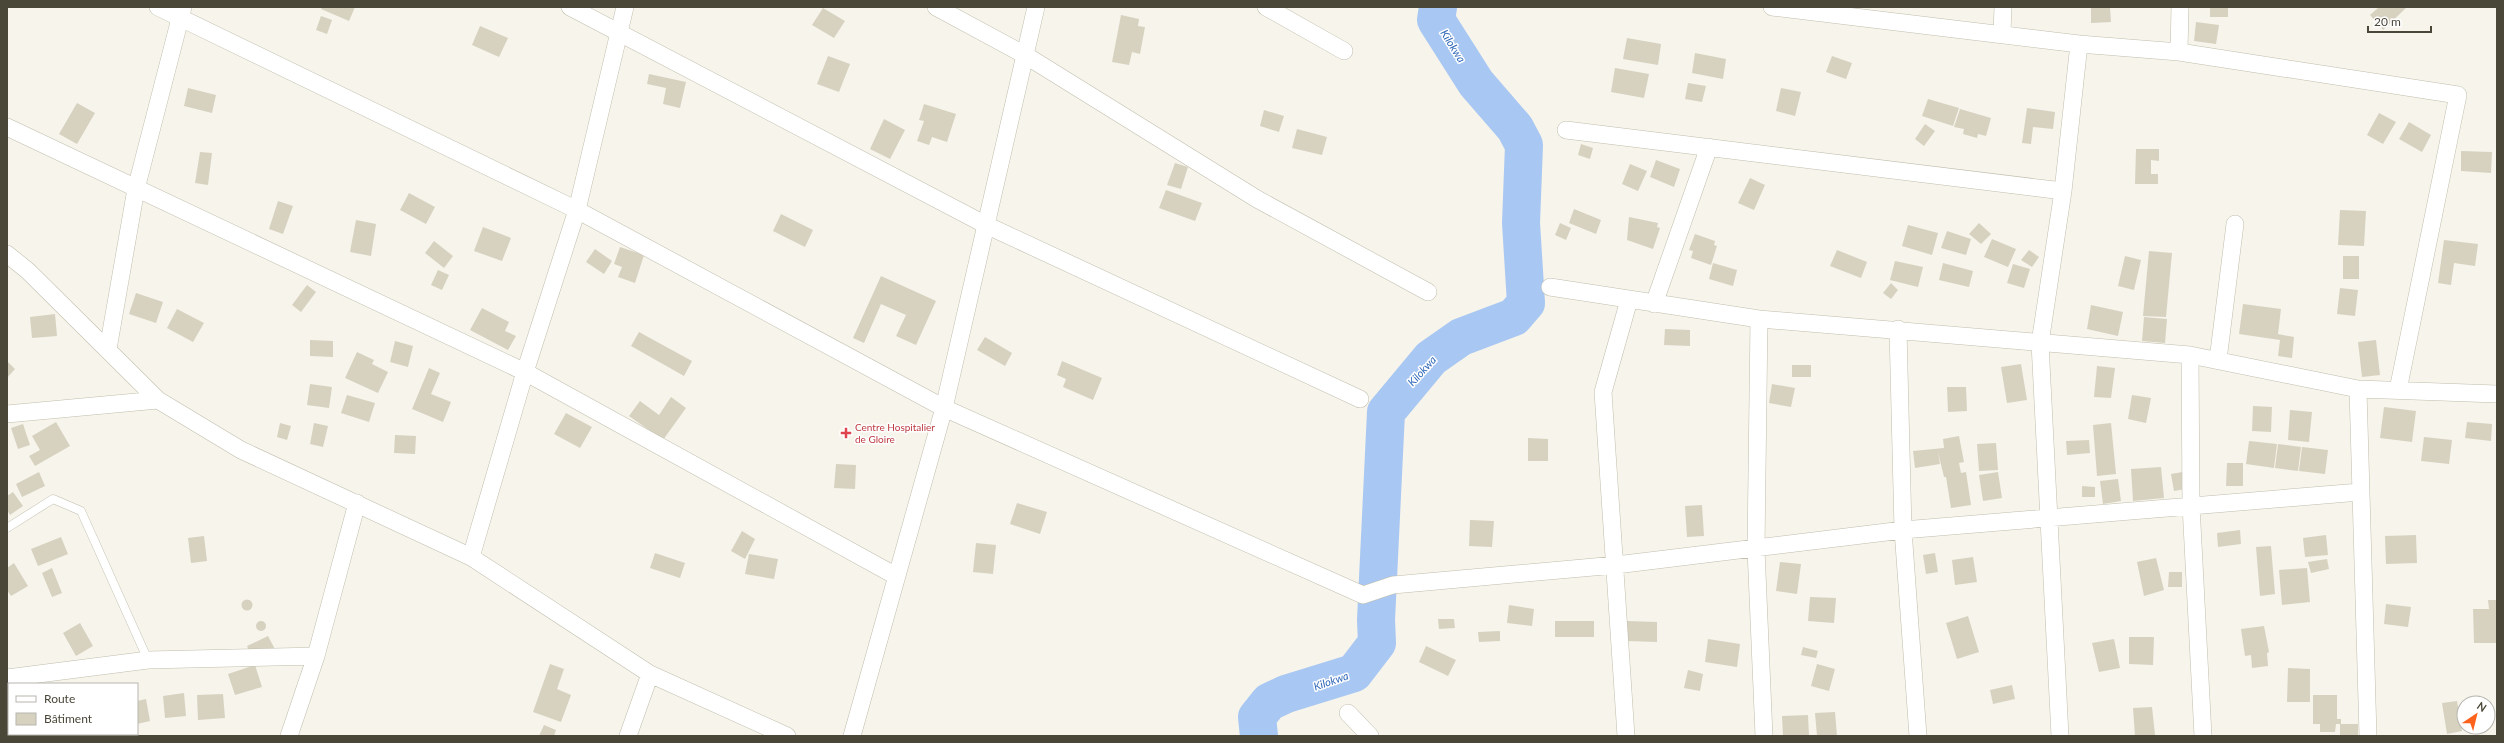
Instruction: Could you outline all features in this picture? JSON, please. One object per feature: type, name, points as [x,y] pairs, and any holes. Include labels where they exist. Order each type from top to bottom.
[{"type":"street","points":[[158,7],[182,12],[577,210],[944,408],[1363,595],[1393,585],[1616,565],[1903,530],[2360,492]]},
{"type":"street","points":[[570,7],[619,31],[986,225],[1360,399]]},
{"type":"street","points":[[471,557],[525,372],[577,210],[625,7]]},
{"type":"street","points":[[936,7],[1025,55],[1257,199],[1428,292]]},
{"type":"street","points":[[852,736],[944,408],[1036,7]]},
{"type":"street","points":[[1266,7],[1344,51]]},
{"type":"street","points":[[1772,7],[1814,10],[2079,44],[2179,52],[2458,95],[2398,390]]},
{"type":"street","points":[[2002,33],[2003,7]]},
{"type":"street","points":[[2179,52],[2180,7]]},
{"type":"street","points":[[108,349],[136,189],[182,12]]},
{"type":"street","points":[[2060,736],[2047,518],[2040,343],[2063,191],[2079,44]]},
{"type":"street","points":[[7,126],[136,189],[525,372],[896,576]]},
{"type":"street","points":[[1566,130],[2063,191]]},
{"type":"street","points":[[1654,304],[1709,147]]},
{"type":"street","points":[[2218,360],[2235,224]]},
{"type":"street","points":[[7,254],[28,271],[158,400],[241,450],[471,557],[650,674],[787,736]]},
{"type":"street","points":[[7,273],[28,271]]},
{"type":"street","points":[[1550,287],[1759,319],[2190,355],[2358,389],[2497,394]]},
{"type":"street","points":[[1626,736],[1616,565],[1603,392],[1629,300]]},
{"type":"street","points":[[1759,319],[1756,549],[1764,736]]},
{"type":"street","points":[[1898,330],[1903,530],[1918,736]]},
{"type":"street","points":[[2190,355],[2191,505],[2203,736]]},
{"type":"street","points":[[2358,389],[2368,736]]},
{"type":"street","points":[[7,414],[158,400]]},
{"type":"street","points":[[289,736],[316,656],[357,503]]},
{"type":"street","points":[[7,678],[148,660],[316,656]]},
{"type":"street","points":[[628,736],[650,674]]},
{"type":"street","points":[[1348,713],[1370,736]]},
{"type":"lane","points":[[7,528],[53,499],[81,511],[148,660]]},
{"type":"building","points":[[322,7],[355,7],[349,21],[321,9]]},
{"type":"building","points":[[2091,7],[2110,7],[2111,22],[2091,23]]},
{"type":"building","points":[[2210,7],[2228,7],[2228,17],[2210,17]]},
{"type":"building","points":[[2379,7],[2407,7],[2383,30],[2370,15]]},
{"type":"building","points":[[823,8],[845,21],[834,38],[812,25]]},
{"type":"building","points":[[1121,15],[1139,19],[1138,26],[1145,27],[1140,54],[1132,52],[1129,65],[1112,62]]},
{"type":"building","points":[[321,16],[332,20],[327,34],[316,30]]},
{"type":"building","points":[[2196,22],[2219,25],[2216,44],[2194,41]]},
{"type":"building","points":[[480,26],[508,38],[499,57],[472,45]]},
{"type":"building","points":[[1627,38],[1661,44],[1658,65],[1623,59]]},
{"type":"building","points":[[1695,53],[1726,59],[1723,79],[1692,73]]},
{"type":"building","points":[[828,56],[850,64],[839,92],[817,84]]},
{"type":"building","points":[[1832,56],[1852,63],[1846,79],[1826,72]]},
{"type":"building","points":[[1615,68],[1649,74],[1644,98],[1611,92]]},
{"type":"building","points":[[649,74],[686,82],[680,108],[663,104],[666,88],[647,84]]},
{"type":"building","points":[[1688,83],[1706,86],[1702,102],[1685,99]]},
{"type":"building","points":[[188,88],[216,95],[212,113],[184,106]]},
{"type":"building","points":[[1781,88],[1801,92],[1795,116],[1776,111]]},
{"type":"building","points":[[1928,99],[1959,108],[1953,126],[1922,116]]},
{"type":"building","points":[[77,103],[95,113],[77,144],[59,134]]},
{"type":"building","points":[[924,104],[956,114],[947,142],[932,137],[929,145],[917,141],[924,121],[919,120]]},
{"type":"building","points":[[2027,108],[2055,112],[2053,129],[2033,127],[2031,144],[2022,143]]},
{"type":"building","points":[[1960,109],[1991,118],[1986,136],[1978,134],[1977,138],[1963,134],[1964,129],[1954,127]]},
{"type":"building","points":[[1264,110],[1284,116],[1279,132],[1260,126]]},
{"type":"building","points":[[2379,113],[2396,122],[2383,144],[2367,135]]},
{"type":"building","points":[[884,119],[905,130],[890,159],[870,149]]},
{"type":"building","points":[[2409,122],[2431,135],[2422,152],[2399,139]]},
{"type":"building","points":[[1925,124],[1935,131],[1924,146],[1915,139]]},
{"type":"building","points":[[1297,129],[1327,137],[1322,155],[1292,148]]},
{"type":"building","points":[[1581,144],[1593,148],[1590,159],[1578,155]]},
{"type":"building","points":[[2136,149],[2159,149],[2159,161],[2151,160],[2151,174],[2158,174],[2158,184],[2135,184]]},
{"type":"building","points":[[2461,151],[2492,152],[2491,173],[2461,171]]},
{"type":"building","points":[[200,152],[212,153],[208,185],[195,183]]},
{"type":"building","points":[[1656,160],[1680,169],[1674,187],[1650,177]]},
{"type":"building","points":[[1175,163],[1188,167],[1181,189],[1167,185]]},
{"type":"building","points":[[1630,164],[1647,171],[1638,191],[1622,184]]},
{"type":"building","points":[[1750,178],[1765,185],[1754,210],[1738,203]]},
{"type":"building","points":[[1166,190],[1202,203],[1195,221],[1159,208]]},
{"type":"building","points":[[409,193],[435,207],[426,224],[400,210]]},
{"type":"building","points":[[278,201],[293,206],[283,234],[269,229]]},
{"type":"building","points":[[1574,209],[1601,220],[1596,234],[1569,223]]},
{"type":"building","points":[[2340,210],[2366,211],[2364,246],[2338,245]]},
{"type":"building","points":[[781,214],[813,230],[805,247],[773,231]]},
{"type":"building","points":[[1629,217],[1658,223],[1657,227],[1660,228],[1653,249],[1627,240]]},
{"type":"building","points":[[356,220],[376,224],[371,256],[350,252]]},
{"type":"building","points":[[1560,223],[1571,228],[1566,240],[1555,235]]},
{"type":"building","points":[[1979,223],[1991,234],[1981,244],[1969,234]]},
{"type":"building","points":[[1908,225],[1938,233],[1932,255],[1902,246]]},
{"type":"building","points":[[483,227],[511,238],[502,261],[474,251]]},
{"type":"building","points":[[1947,231],[1971,239],[1966,255],[1941,248]]},
{"type":"building","points":[[1695,234],[1715,241],[1714,245],[1717,246],[1711,265],[1691,258],[1693,251],[1689,250]]},
{"type":"building","points":[[1992,239],[2016,249],[2008,267],[1984,257]]},
{"type":"building","points":[[2444,240],[2478,244],[2475,266],[2454,263],[2451,285],[2438,283]]},
{"type":"building","points":[[434,241],[453,256],[444,268],[425,253]]},
{"type":"building","points":[[620,247],[644,255],[635,283],[618,277],[622,267],[614,264]]},
{"type":"building","points":[[595,249],[612,261],[604,274],[586,262]]},
{"type":"building","points":[[1837,250],[1867,262],[1861,278],[1830,266]]},
{"type":"building","points":[[2029,250],[2039,257],[2032,267],[2021,260]]},
{"type":"building","points":[[2149,251],[2172,253],[2166,317],[2143,316]]},
{"type":"building","points":[[2125,256],[2141,260],[2134,290],[2118,286]]},
{"type":"building","points":[[2343,256],[2359,256],[2359,279],[2343,279]]},
{"type":"building","points":[[1895,261],[1923,267],[1918,287],[1890,280]]},
{"type":"building","points":[[1713,263],[1737,270],[1733,286],[1709,279]]},
{"type":"building","points":[[1943,263],[1973,271],[1969,287],[1939,280]]},
{"type":"building","points":[[2013,264],[2030,269],[2024,288],[2007,283]]},
{"type":"building","points":[[438,270],[449,275],[442,290],[431,285]]},
{"type":"building","points":[[881,276],[936,301],[916,345],[896,336],[906,315],[881,304],[864,343],[853,338]]},
{"type":"building","points":[[1891,283],[1898,290],[1891,299],[1883,293]]},
{"type":"building","points":[[307,285],[316,292],[301,312],[292,305]]},
{"type":"building","points":[[2340,288],[2358,290],[2355,316],[2337,314]]},
{"type":"building","points":[[136,293],[163,302],[156,323],[129,314]]},
{"type":"building","points":[[2243,304],[2281,309],[2278,334],[2294,337],[2292,358],[2278,356],[2280,340],[2239,334]]},
{"type":"building","points":[[2091,305],[2123,312],[2118,336],[2087,329]]},
{"type":"building","points":[[482,308],[509,322],[505,331],[516,336],[508,350],[470,330]]},
{"type":"building","points":[[177,309],[204,323],[193,342],[167,328]]},
{"type":"building","points":[[55,314],[57,336],[32,338],[30,317]]},
{"type":"building","points":[[2144,317],[2167,319],[2165,343],[2142,341]]},
{"type":"building","points":[[1665,329],[1690,330],[1690,346],[1664,345]]},
{"type":"building","points":[[639,332],[692,361],[684,376],[631,346]]},
{"type":"building","points":[[985,337],[1012,353],[1005,366],[977,350]]},
{"type":"building","points":[[310,340],[333,341],[333,357],[310,356]]},
{"type":"building","points":[[2376,340],[2380,375],[2362,377],[2358,342]]},
{"type":"building","points":[[395,341],[413,346],[408,367],[390,362]]},
{"type":"building","points":[[357,352],[374,360],[372,364],[388,372],[378,393],[345,378]]},
{"type":"building","points":[[7,361],[15,369],[7,378]]},
{"type":"building","points":[[1062,361],[1102,378],[1093,400],[1063,387],[1066,379],[1057,375]]},
{"type":"building","points":[[2021,364],[2027,400],[2007,403],[2001,367]]},
{"type":"building","points":[[1792,365],[1811,365],[1811,377],[1792,377]]},
{"type":"building","points":[[2097,366],[2115,368],[2111,398],[2094,397]]},
{"type":"building","points":[[429,368],[440,373],[431,394],[451,402],[443,422],[412,409]]},
{"type":"building","points":[[310,384],[332,387],[329,408],[307,405]]},
{"type":"building","points":[[1772,384],[1795,388],[1791,407],[1769,403]]},
{"type":"building","points":[[1947,387],[1966,387],[1967,411],[1948,412]]},
{"type":"building","points":[[347,395],[375,403],[369,422],[341,413]]},
{"type":"building","points":[[2132,395],[2151,398],[2146,423],[2128,419]]},
{"type":"building","points":[[671,397],[686,408],[663,440],[629,416],[640,401],[659,415]]},
{"type":"building","points":[[2253,406],[2272,407],[2271,432],[2252,431]]},
{"type":"building","points":[[2384,407],[2416,411],[2412,442],[2380,438]]},
{"type":"building","points":[[2290,410],[2312,412],[2309,442],[2288,440]]},
{"type":"building","points":[[566,413],[592,427],[580,448],[554,434]]},
{"type":"building","points":[[56,422],[70,446],[35,466],[29,456],[40,450],[32,436]]},
{"type":"building","points":[[2467,422],[2492,424],[2491,441],[2465,438]]},
{"type":"building","points":[[280,423],[291,426],[287,440],[277,437]]},
{"type":"building","points":[[314,423],[328,426],[323,447],[310,444]]},
{"type":"building","points":[[2111,423],[2116,474],[2097,476],[2093,425]]},
{"type":"building","points":[[23,424],[30,445],[18,449],[11,428]]},
{"type":"building","points":[[395,435],[416,436],[415,454],[394,453]]},
{"type":"building","points":[[1959,436],[1964,462],[1959,463],[1961,473],[1966,472],[1971,505],[1951,508],[1946,477],[1944,477],[1938,452],[1940,464],[1915,468],[1913,451],[1944,448],[1943,439]]},
{"type":"building","points":[[2424,437],[2452,440],[2449,464],[2421,461]]},
{"type":"building","points":[[1528,438],[1548,439],[1548,461],[1528,461]]},
{"type":"building","points":[[2089,440],[2090,453],[2067,455],[2066,441]]},
{"type":"building","points":[[2249,441],[2277,444],[2274,468],[2246,464]]},
{"type":"building","points":[[1996,443],[1998,470],[1979,471],[1977,444]]},
{"type":"building","points":[[2278,444],[2301,447],[2298,471],[2275,468]]},
{"type":"building","points":[[2302,447],[2328,450],[2325,474],[2299,471]]},
{"type":"building","points":[[2227,463],[2243,463],[2243,486],[2226,486]]},
{"type":"building","points":[[836,464],[856,465],[855,489],[834,488]]},
{"type":"building","points":[[2161,467],[2164,498],[2133,501],[2131,469]]},
{"type":"building","points":[[2188,471],[2191,488],[2174,491],[2171,474]]},
{"type":"building","points":[[39,472],[45,486],[22,497],[16,484]]},
{"type":"building","points":[[1998,472],[2002,498],[1983,501],[1979,475]]},
{"type":"building","points":[[2118,479],[2121,501],[2103,504],[2100,481]]},
{"type":"building","points":[[2082,486],[2095,487],[2095,497],[2082,497]]},
{"type":"building","points":[[13,492],[23,506],[10,515],[7,510],[7,496]]},
{"type":"building","points":[[1017,503],[1047,512],[1040,534],[1010,524]]},
{"type":"building","points":[[1702,505],[1704,536],[1687,537],[1685,506]]},
{"type":"building","points":[[1470,520],[1494,521],[1492,547],[1469,546]]},
{"type":"building","points":[[2240,530],[2241,544],[2218,547],[2217,533]]},
{"type":"building","points":[[742,531],[755,539],[745,559],[731,551]]},
{"type":"building","points":[[2326,535],[2328,555],[2305,557],[2303,538]]},
{"type":"building","points":[[2416,535],[2417,563],[2386,564],[2385,536]]},
{"type":"building","points":[[204,536],[207,561],[191,563],[188,538]]},
{"type":"building","points":[[61,537],[68,554],[38,566],[31,549]]},
{"type":"building","points":[[976,543],[996,545],[993,574],[973,572]]},
{"type":"building","points":[[2271,546],[2275,594],[2260,596],[2256,547]]},
{"type":"building","points":[[655,553],[685,563],[680,578],[650,568]]},
{"type":"building","points":[[1935,553],[1938,572],[1926,574],[1923,555]]},
{"type":"building","points":[[749,554],[778,559],[774,579],[745,574]]},
{"type":"building","points":[[1973,557],[1977,582],[1955,585],[1952,560]]},
{"type":"building","points":[[2156,558],[2164,590],[2144,596],[2137,562]]},
{"type":"building","points":[[2327,559],[2329,569],[2311,573],[2308,562]]},
{"type":"building","points":[[1780,562],[1801,564],[1797,594],[1776,591]]},
{"type":"building","points":[[14,563],[28,586],[11,596],[7,590],[7,568]]},
{"type":"building","points":[[52,568],[62,593],[52,597],[42,573]]},
{"type":"building","points":[[2307,568],[2310,602],[2282,605],[2279,570]]},
{"type":"building","points":[[2169,572],[2182,572],[2182,587],[2168,587]]},
{"type":"building","points":[[1810,597],[1836,598],[1834,623],[1808,621]]},
{"type":"building","points":[[245,600],[249,600],[251,601],[251,609],[245,610],[242,607],[242,603]]},
{"type":"building","points":[[2488,600],[2497,600],[2497,643],[2474,643],[2473,609],[2489,609]]},
{"type":"building","points":[[2386,604],[2411,607],[2408,627],[2384,624]]},
{"type":"building","points":[[1509,605],[1534,609],[1532,626],[1507,623]]},
{"type":"building","points":[[1968,616],[1979,652],[1957,659],[1946,623]]},
{"type":"building","points":[[1438,619],[1454,619],[1455,628],[1439,629]]},
{"type":"building","points":[[259,621],[263,621],[265,622],[265,630],[259,631],[256,628],[256,624]]},
{"type":"building","points":[[1555,621],[1594,621],[1594,637],[1555,637]]},
{"type":"building","points":[[1627,621],[1657,622],[1657,642],[1627,641]]},
{"type":"building","points":[[80,623],[93,646],[76,656],[63,633]]},
{"type":"building","points":[[2264,626],[2269,652],[2267,653],[2268,666],[2252,668],[2251,655],[2245,656],[2241,629]]},
{"type":"building","points":[[1500,631],[1500,641],[1479,642],[1478,632]]},
{"type":"building","points":[[268,636],[277,653],[255,664],[247,646]]},
{"type":"building","points":[[2129,637],[2154,637],[2153,665],[2129,664]]},
{"type":"building","points":[[1708,639],[1740,644],[1737,667],[1705,662]]},
{"type":"building","points":[[2114,639],[2120,668],[2099,672],[2092,643]]},
{"type":"building","points":[[1426,646],[1456,660],[1448,676],[1419,662]]},
{"type":"building","points":[[1803,647],[1818,651],[1816,658],[1801,655]]},
{"type":"building","points":[[550,664],[564,669],[557,689],[571,695],[561,722],[533,712]]},
{"type":"building","points":[[1817,664],[1835,669],[1829,691],[1811,686]]},
{"type":"building","points":[[255,665],[262,687],[235,695],[228,674]]},
{"type":"building","points":[[2288,668],[2310,669],[2310,702],[2287,702]]},
{"type":"building","points":[[1688,670],[1703,674],[1700,691],[1684,688]]},
{"type":"building","points":[[2012,685],[2015,699],[1993,704],[1990,690]]},
{"type":"building","points":[[7,692],[8,692],[7,713]]},
{"type":"building","points":[[184,693],[186,716],[165,718],[163,696]]},
{"type":"building","points":[[223,694],[225,718],[198,720],[197,695]]},
{"type":"building","points":[[2313,695],[2337,695],[2337,719],[2341,719],[2341,724],[2358,724],[2358,736],[2340,736],[2340,724],[2336,724],[2335,732],[2320,732],[2320,724],[2313,724]]},
{"type":"building","points":[[146,699],[150,721],[138,724],[138,701]]},
{"type":"building","points":[[2456,701],[2456,732],[2447,734],[2442,703]]},
{"type":"building","points":[[2152,707],[2155,735],[2135,736],[2133,708]]},
{"type":"building","points":[[1835,712],[1837,736],[1817,736],[1815,713]]},
{"type":"building","points":[[1808,715],[1809,736],[1783,736],[1782,716]]},
{"type":"building","points":[[544,725],[556,730],[554,736],[539,736]]},
{"type":"waterway","name":"Kilokwa","points":[[1259,736],[1257,717],[1269,702],[1286,694],[1354,673],[1377,643],[1376,620],[1386,412],[1431,358],[1461,337],[1514,317],[1526,303],[1521,223],[1524,145],[1515,128],[1476,83],[1436,20],[1438,7]]},
{"type":"place","name":"Centre Hospitalier de Gloire","points":[[846,433]]}]
